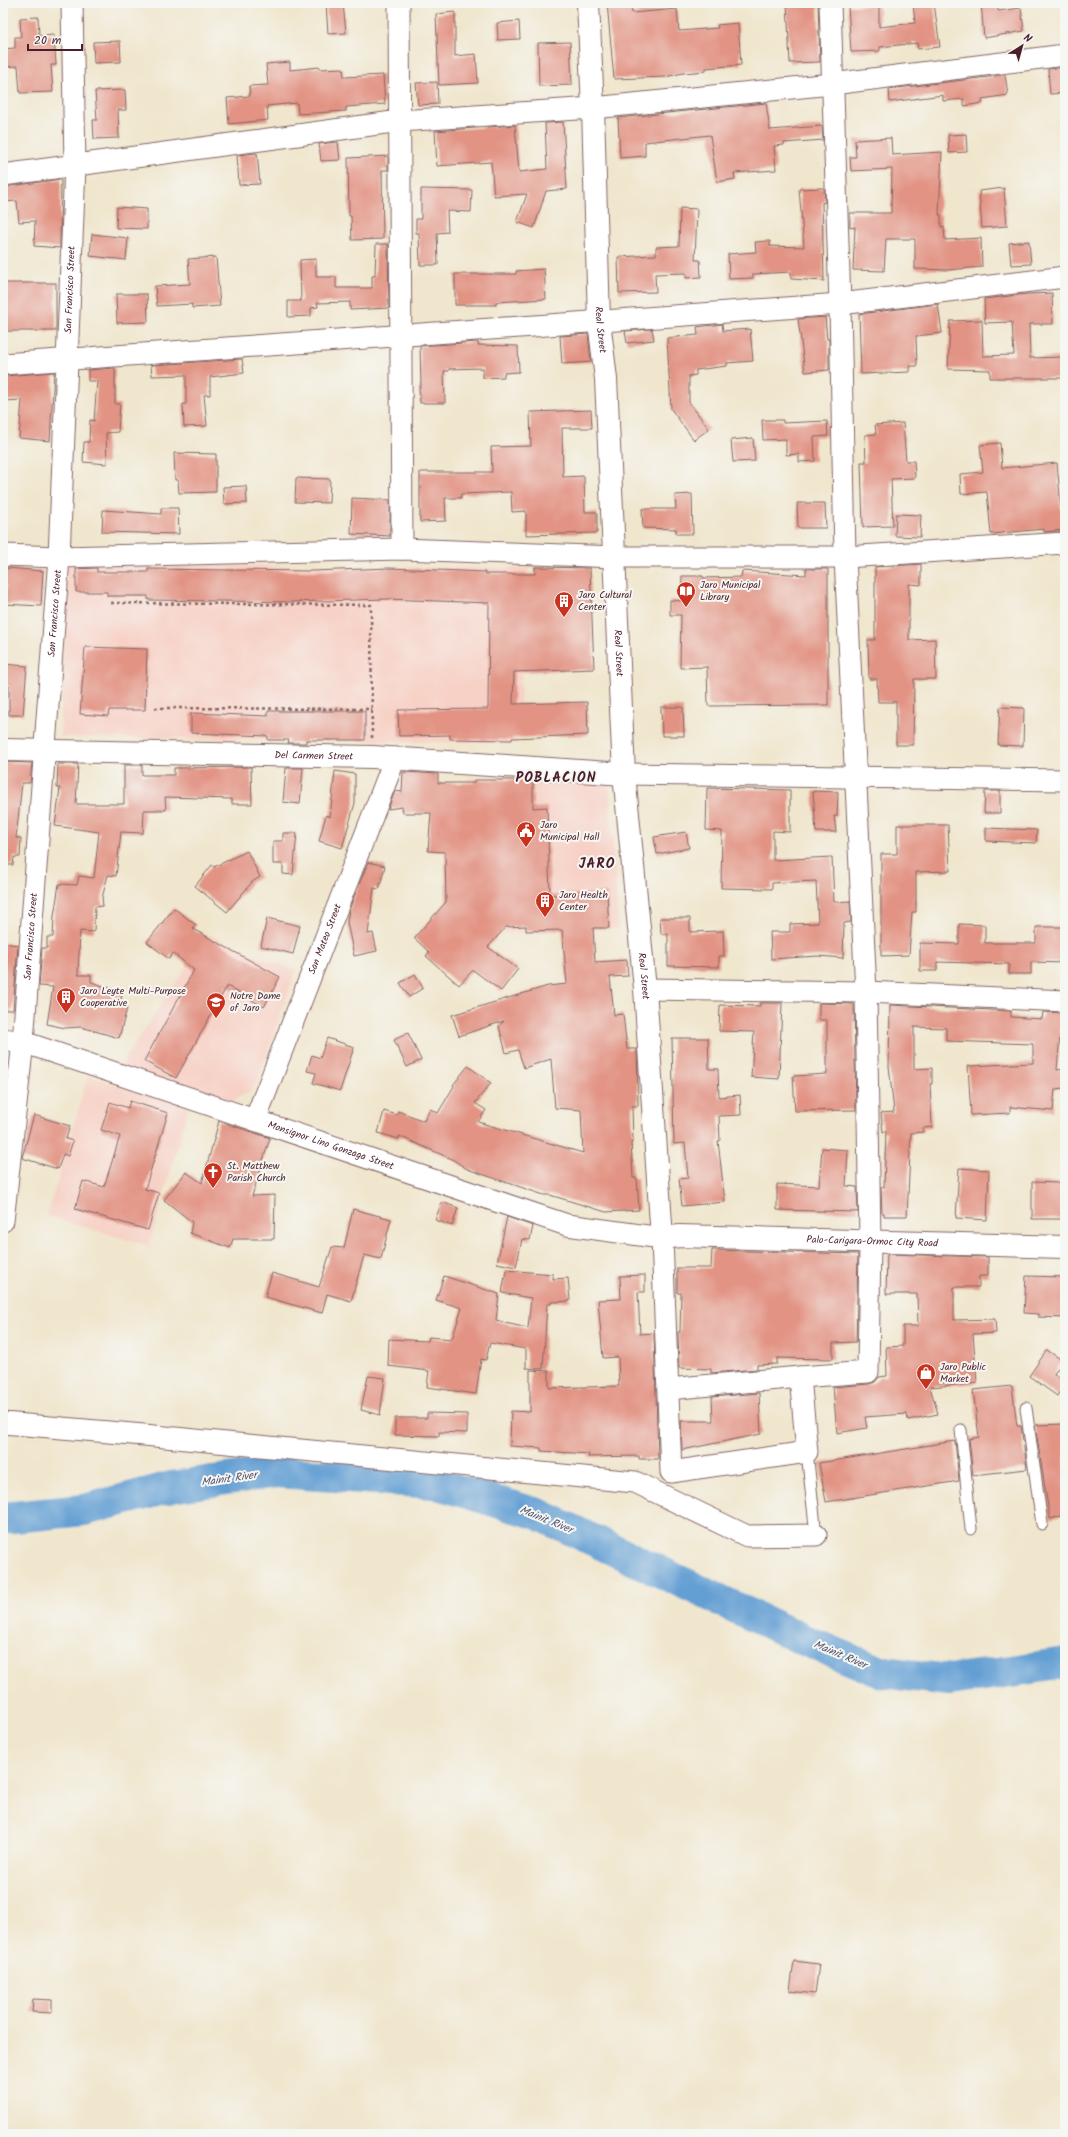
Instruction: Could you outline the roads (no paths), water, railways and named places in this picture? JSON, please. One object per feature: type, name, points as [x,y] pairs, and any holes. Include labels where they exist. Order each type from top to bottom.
[{"type":"main road","name":"Real Street","points":[[588,3],[593,108],[599,321],[606,379],[616,558],[624,774],[644,989],[671,1237]]},
{"type":"main road","name":"Del Carmen Street","points":[[3,750],[373,757],[624,774]]},
{"type":"main road","name":"Palo-Carigara-Ormoc City Road","points":[[671,1237],[1065,1248]]},
{"type":"street","name":"San Francisco Street","points":[[4,1221],[13,1040],[44,750],[59,557],[75,166],[72,3]]},
{"type":"street","points":[[399,3],[402,549]]},
{"type":"street","points":[[668,1389],[868,1372],[870,1242],[866,992],[845,557],[840,304],[830,3]]},
{"type":"street","points":[[3,175],[400,120],[593,108],[832,84],[1065,55]]},
{"type":"street","points":[[3,364],[840,304],[1065,277]]},
{"type":"street","points":[[3,555],[59,557],[402,549],[616,558],[845,557],[1065,543]]},
{"type":"street","name":"San Mateo Street","points":[[255,1120],[395,758]]},
{"type":"street","points":[[624,774],[1065,780]]},
{"type":"street","points":[[644,989],[866,992],[1065,1001]]},
{"type":"street","name":"Monsignor Lino Gonzaga Street","points":[[13,1040],[567,1225],[671,1237]]},
{"type":"street","points":[[671,1237],[668,1389],[671,1472],[807,1452],[800,1377]]},
{"type":"street","points":[[3,1423],[635,1482],[747,1536],[816,1535]]},
{"type":"lane","points":[[1026,1408],[1042,1524]]},
{"type":"lane","points":[[961,1430],[971,1529]]},
{"type":"lane","points":[[807,1452],[816,1535]]},
{"type":"waterway","name":"Mainit River","points":[[3,1518],[84,1510],[171,1487],[277,1472],[434,1483],[538,1514],[804,1640],[881,1672],[950,1680],[1065,1663]]},
{"type":"place","name":"Jaro Municipal Library","points":[[686,608]]},
{"type":"place","name":"Jaro Cultural Center","points":[[564,618]]},
{"type":"place","name":"Jaro Municipal Hall","points":[[526,848]]},
{"type":"place","name":"Jaro Health Center","points":[[545,918]]},
{"type":"place","name":"Jaro Leyte Multi-Purpose Cooperative","points":[[66,1014]]},
{"type":"place","name":"Notre Dame of Jaro","points":[[216,1019]]},
{"type":"place","name":"St. Matthew Parish Church","points":[[213,1189]]},
{"type":"place","name":"Jaro Public Market","points":[[926,1390]]},
{"type":"district","name":"POBLACION","points":[[556,778]]},
{"type":"district","name":"JARO","points":[[597,864]]}]
